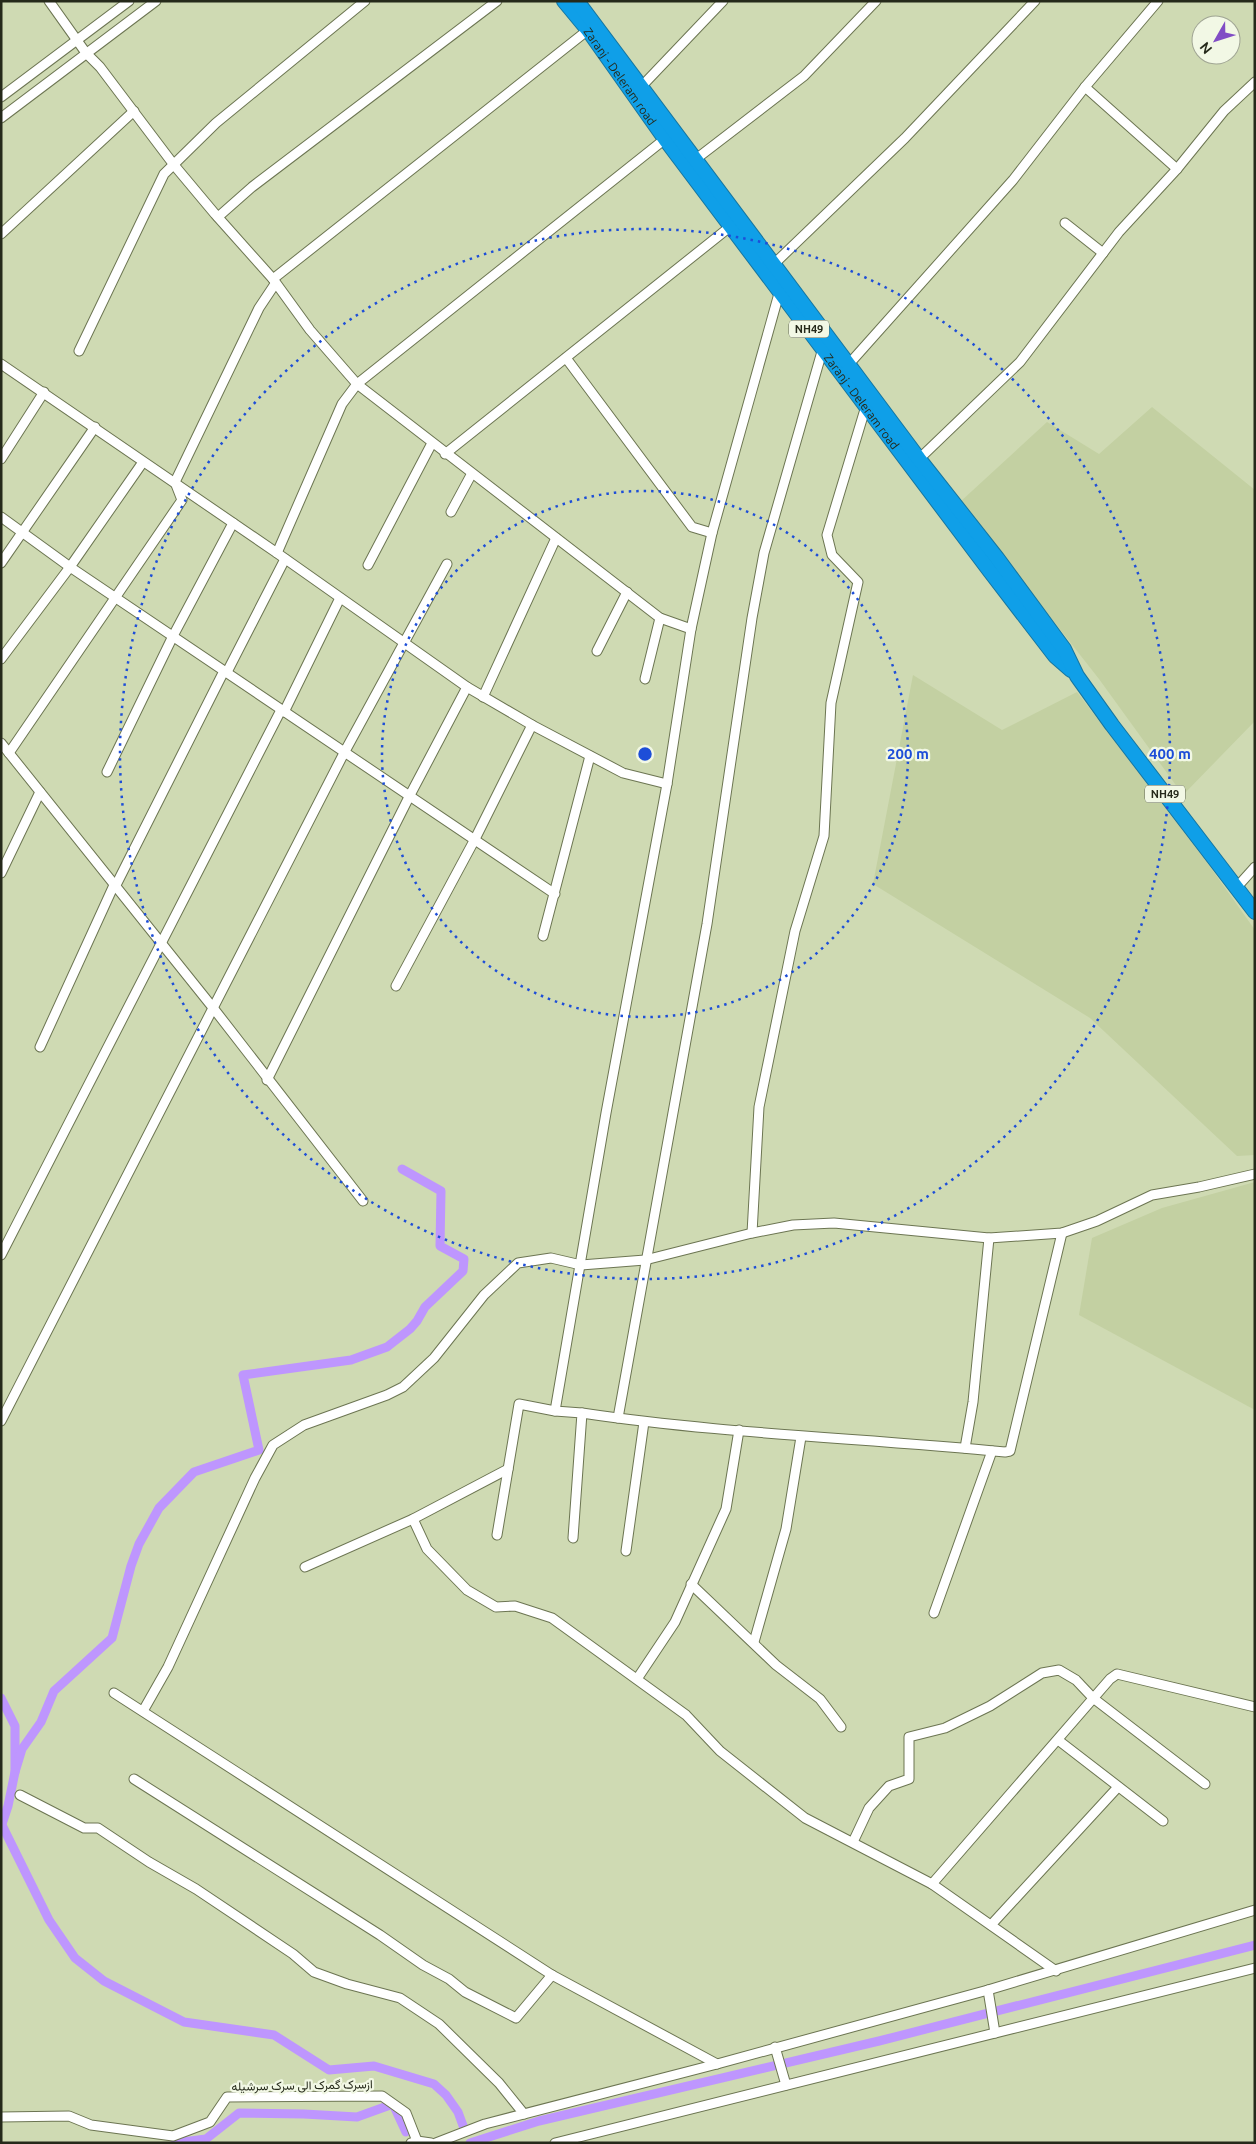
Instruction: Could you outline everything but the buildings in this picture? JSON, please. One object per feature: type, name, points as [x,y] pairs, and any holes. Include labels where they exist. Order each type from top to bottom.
[{"type":"highway","name":"Zaranj - Deleram road","points":[[564,1],[588,30],[665,139],[1055,656],[1076,676],[1255,912]]},
{"type":"highway","name":"Zaranj - Deleram road","points":[[577,1],[919,458],[997,558],[1064,649],[1076,676]]},
{"type":"street","points":[[48,1],[86,53],[100,67],[174,165],[274,281],[310,330],[357,384],[471,475],[660,618],[691,629]]},
{"type":"street","points":[[1,97],[129,1]]},
{"type":"street","points":[[1,118],[156,1]]},
{"type":"street","points":[[79,351],[164,174],[216,123],[365,1]]},
{"type":"street","points":[[218,217],[252,187],[497,1]]},
{"type":"street","points":[[642,87],[723,1]]},
{"type":"street","points":[[696,159],[804,76],[876,1]]},
{"type":"street","points":[[774,264],[905,138],[1036,1]]},
{"type":"street","points":[[849,364],[1014,180],[1085,87],[1158,1]]},
{"type":"street","points":[[9,753],[182,500],[174,482],[274,281],[588,30]]},
{"type":"street","points":[[919,458],[1020,362],[1119,232],[1177,169],[1224,111],[1255,82]]},
{"type":"street","points":[[1085,87],[1177,169]]},
{"type":"street","points":[[1,234],[134,111]]},
{"type":"street","points":[[277,553],[342,404],[357,384],[665,139]]},
{"type":"street","points":[[1065,223],[1103,253]]},
{"type":"street","points":[[445,454],[731,226]]},
{"type":"street","points":[[554,1411],[581,1265],[606,1113],[667,784],[691,629],[712,533],[780,290]]},
{"type":"street","points":[[618,1418],[707,924],[752,618],[764,553],[824,348]]},
{"type":"street","points":[[566,358],[692,527],[712,533]]},
{"type":"street","points":[[1,364],[277,553],[467,687],[532,725],[623,773],[667,784]]},
{"type":"street","points":[[1,459],[44,392]]},
{"type":"street","points":[[752,1233],[758,1107],[795,931],[824,836],[830,703],[858,582],[832,555],[827,535],[866,406]]},
{"type":"street","points":[[1,563],[95,427]]},
{"type":"street","points":[[368,565],[432,443]]},
{"type":"street","points":[[1,659],[70,566],[143,462]]},
{"type":"street","points":[[451,512],[471,475]]},
{"type":"street","points":[[1,516],[70,566],[344,753],[555,894]]},
{"type":"street","points":[[107,772],[173,636],[233,523]]},
{"type":"street","points":[[483,697],[556,538]]},
{"type":"street","points":[[40,1047],[114,886],[285,559]]},
{"type":"street","points":[[1,1421],[344,753],[447,564]]},
{"type":"street","points":[[597,651],[627,592]]},
{"type":"street","points":[[1,1255],[340,598]]},
{"type":"street","points":[[645,679],[660,618]]},
{"type":"street","points":[[267,1080],[409,797],[467,687]]},
{"type":"street","points":[[396,986],[475,839],[532,725]]},
{"type":"street","points":[[1,743],[214,1009],[363,1202]]},
{"type":"street","points":[[543,936],[590,756]]},
{"type":"street","points":[[1,872],[40,792]]},
{"type":"street","points":[[1237,888],[1255,867]]},
{"type":"street","points":[[143,1711],[168,1667],[255,1478],[273,1445],[304,1425],[387,1395],[402,1386],[434,1358],[484,1295],[518,1263],[550,1258],[581,1265],[645,1260],[752,1233],[793,1225],[834,1222],[989,1238],[1062,1233],[1097,1221],[1152,1195],[1199,1187],[1255,1174]]},
{"type":"street","points":[[498,1534],[519,1404],[554,1411],[644,1422],[801,1437],[1010,1451],[1062,1233]]},
{"type":"street","points":[[965,1448],[973,1402],[989,1238]]},
{"type":"street","points":[[573,1538],[582,1413]]},
{"type":"street","points":[[626,1551],[644,1422]]},
{"type":"street","points":[[637,1679],[676,1622],[691,1584],[726,1509],[739,1430]]},
{"type":"street","points":[[754,1642],[786,1529],[801,1437]]},
{"type":"street","points":[[934,1613],[992,1451]]},
{"type":"street","points":[[305,1567],[412,1519],[508,1469]]},
{"type":"street","points":[[412,1519],[427,1549],[467,1590],[496,1607],[515,1606],[552,1618],[686,1715],[720,1751],[805,1818],[932,1884],[1056,1970]]},
{"type":"street","points":[[691,1584],[776,1665],[820,1699],[841,1727]]},
{"type":"street","points":[[853,1842],[868,1808],[889,1786],[910,1779],[909,1737],[944,1728],[990,1706],[1042,1672],[1059,1670],[1076,1680],[1093,1698],[1205,1784]]},
{"type":"street","points":[[932,1884],[1093,1698],[1117,1674],[1255,1707]]},
{"type":"street","points":[[114,1693],[552,1975],[717,2064]]},
{"type":"street","points":[[1058,1740],[1163,1822]]},
{"type":"street","points":[[134,1779],[424,1965],[449,1979],[465,1992],[516,2018],[552,1975]]},
{"type":"street","points":[[990,1925],[1118,1787]]},
{"type":"street","points":[[20,1795],[84,1828],[98,1828],[149,1862],[196,1889],[293,1954],[314,1972],[347,1984],[400,1998],[439,2024],[499,2082],[524,2114]]},
{"type":"street","points":[[436,2143],[485,2124],[717,2064],[988,1990],[1255,1910]]},
{"type":"street","points":[[556,2143],[1255,1968]]},
{"type":"street","points":[[988,1990],[995,2033]]},
{"type":"street","points":[[775,2047],[786,2085]]},
{"type":"street","name":"ازسرک گمرک الی سرک سرشیله","points":[[1,2117],[69,2116],[91,2125],[173,2136],[210,2122],[227,2097],[382,2096],[406,2113],[414,2142]]},
{"type":"street","points":[[414,2142],[430,2143]]},
{"type":"shaded area","points":[[1152,407],[1255,490],[1255,721],[1183,795],[1099,679],[960,502],[1047,422],[1099,454]]},
{"type":"shaded area","points":[[913,675],[1002,730],[1077,692],[1208,864],[1255,930],[1255,1155],[1237,1156],[1090,1018],[873,884]]},
{"type":"shaded area","points":[[1255,1182],[1255,1410],[1079,1315],[1092,1238],[1162,1208]]},
{"type":"waterway","points":[[15,1772],[22,1749],[41,1722],[54,1691],[112,1638],[131,1566],[139,1544],[159,1508],[194,1472],[259,1450],[243,1375],[351,1360],[387,1347],[410,1329],[425,1307],[463,1271],[464,1259],[440,1246],[441,1191],[402,1169]]},
{"type":"waterway","points":[[1,1698],[15,1726],[15,1772],[2,1824]]},
{"type":"waterway","points":[[1,1823],[49,1920],[75,1958],[104,1981],[184,2022],[274,2035],[329,2070],[374,2066],[434,2084],[446,2095],[458,2112],[465,2131]]},
{"type":"waterway","points":[[470,2143],[539,2121],[879,2041],[1255,1945]]},
{"type":"waterway","points":[[175,2143],[206,2139],[239,2113],[357,2117],[393,2104],[406,2132]]}]
